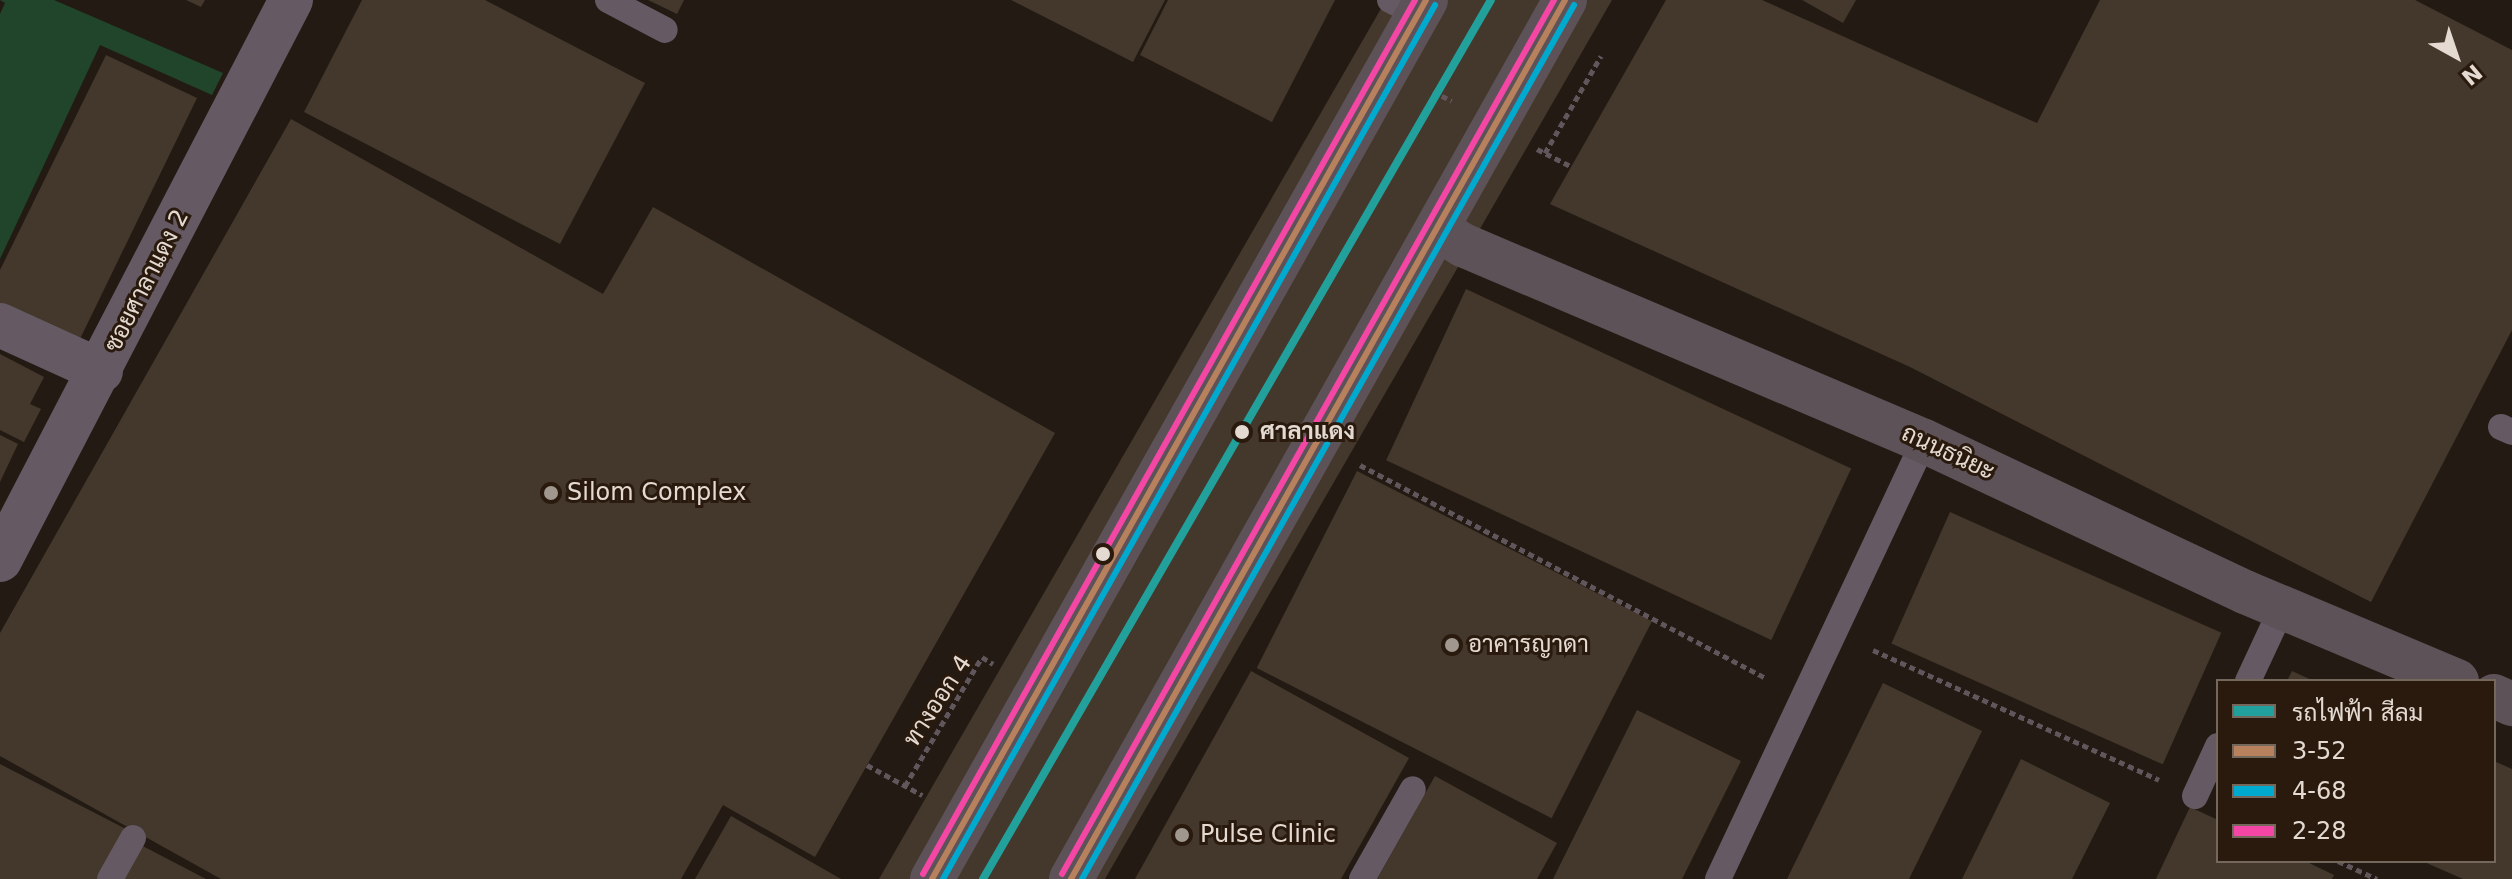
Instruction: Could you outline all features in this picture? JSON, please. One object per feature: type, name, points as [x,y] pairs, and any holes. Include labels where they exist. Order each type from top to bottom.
[{"type":"main road","points":[[1071,879],[1565,0]]},
{"type":"main road","points":[[932,879],[1411,5]]},
{"type":"main road","name":"ถนนธนิยะ","points":[[1437,229],[1463,245],[1924,441],[2282,608],[2452,679]]},
{"type":"street","name":"ซอยศาลาแดง 2","points":[[0,560],[101,371],[291,0]]},
{"type":"street","points":[[0,325],[101,371]]},
{"type":"lane","points":[[608,0],[665,30]]},
{"type":"lane","points":[[1718,879],[1836,634],[1924,441]]},
{"type":"lane","points":[[2249,679],[2282,608]]},
{"type":"lane","points":[[2195,796],[2216,750]]},
{"type":"lane","points":[[1362,879],[1413,789]]},
{"type":"lane","points":[[110,879],[133,838]]},
{"type":"path","points":[[1545,153],[1601,56]]},
{"type":"path","points":[[1427,87],[1454,103]]},
{"type":"path","points":[[1529,145],[1571,166]]},
{"type":"path","points":[[1316,443],[1805,699]]},
{"type":"path","points":[[1836,634],[2195,796]]},
{"type":"path","name":"ทางออก 4","points":[[905,786],[982,657],[1000,668]]},
{"type":"path","points":[[867,765],[926,797]]},
{"type":"path","points":[[2342,863],[2377,879]]},
{"type":"green space","points":[[0,0],[54,0],[223,73],[212,95],[100,45],[0,259],[0,14],[5,3]]},
{"type":"building","points":[[186,0],[205,0],[201,7]]},
{"type":"building","points":[[362,0],[485,0],[645,83],[560,244],[304,112]]},
{"type":"building","points":[[648,0],[684,0],[677,14]]},
{"type":"building","points":[[1011,0],[1165,0],[1133,62]]},
{"type":"building","points":[[1168,0],[1335,0],[1272,122],[1140,55]]},
{"type":"building","name":"ศาลาแดง","points":[[1386,0],[1612,0],[1105,879],[879,879]]},
{"type":"building","points":[[1666,0],[1762,0],[2037,123],[2100,0],[2415,0],[2512,50],[2512,330],[2371,602],[1910,367],[1550,204]]},
{"type":"building","points":[[1802,0],[1856,0],[1843,23]]},
{"type":"building","points":[[106,55],[197,98],[79,341],[0,303],[0,270]]},
{"type":"building","name":"Silom Complex","points":[[291,119],[603,294],[653,207],[1055,433],[815,857],[723,805],[681,879],[221,879],[0,756],[0,633]]},
{"type":"building","points":[[1466,289],[1851,469],[1771,640],[1386,460]]},
{"type":"building","points":[[0,354],[44,377],[30,404],[41,409],[24,442],[0,430]]},
{"type":"building","points":[[0,435],[18,444],[0,482]]},
{"type":"building","name":"อาคารญาดา","points":[[1357,471],[1652,621],[1552,818],[1257,668]]},
{"type":"building","points":[[1950,512],[2221,633],[2163,764],[1891,644]]},
{"type":"building","points":[[1251,671],[1409,758],[1341,879],[1135,879]]},
{"type":"building","points":[[2292,671],[2310,679],[2288,679]]},
{"type":"building","points":[[1883,683],[1982,731],[1909,879],[1787,879]]},
{"type":"building","points":[[1637,710],[1741,761],[1682,879],[1553,879]]},
{"type":"building","points":[[2021,759],[2110,803],[2072,879],[1962,879]]},
{"type":"building","points":[[2496,762],[2512,769],[2512,879],[2463,879],[2427,863],[2496,863]]},
{"type":"building","points":[[0,764],[124,828],[97,879],[0,879]]},
{"type":"building","points":[[1435,776],[1557,843],[1537,879],[1377,879]]},
{"type":"building","points":[[2190,807],[2216,819],[2216,863],[2309,863],[2334,875],[2332,879],[2156,879]]},
{"type":"building","points":[[731,816],[841,879],[695,879]]},
{"type":"building","points":[[137,843],[206,879],[118,879]]},
{"type":"metro line","name":"สีลม","points":[[983,879],[1491,0]]},
{"type":"transit line","name":"2-28","points":[[923,874],[1415,0]]},
{"type":"transit line","name":"3-52","points":[[932,879],[1426,0]]},
{"type":"transit line","name":"2-28","points":[[1062,874],[1554,0]]},
{"type":"transit line","name":"3-52","points":[[1071,879],[1565,0]]},
{"type":"transit line","name":"4-68","points":[[943,879],[1435,5]]},
{"type":"transit line","name":"4-68","points":[[1082,879],[1574,5]]},
{"type":"place","name":"ศาลาแดง","points":[[1242,432]]},
{"type":"place","name":"Silom Complex","points":[[551,493]]},
{"type":"place","name":"อาคารญาดา","points":[[1452,645]]},
{"type":"place","name":"Pulse Clinic","points":[[1182,835]]}]
